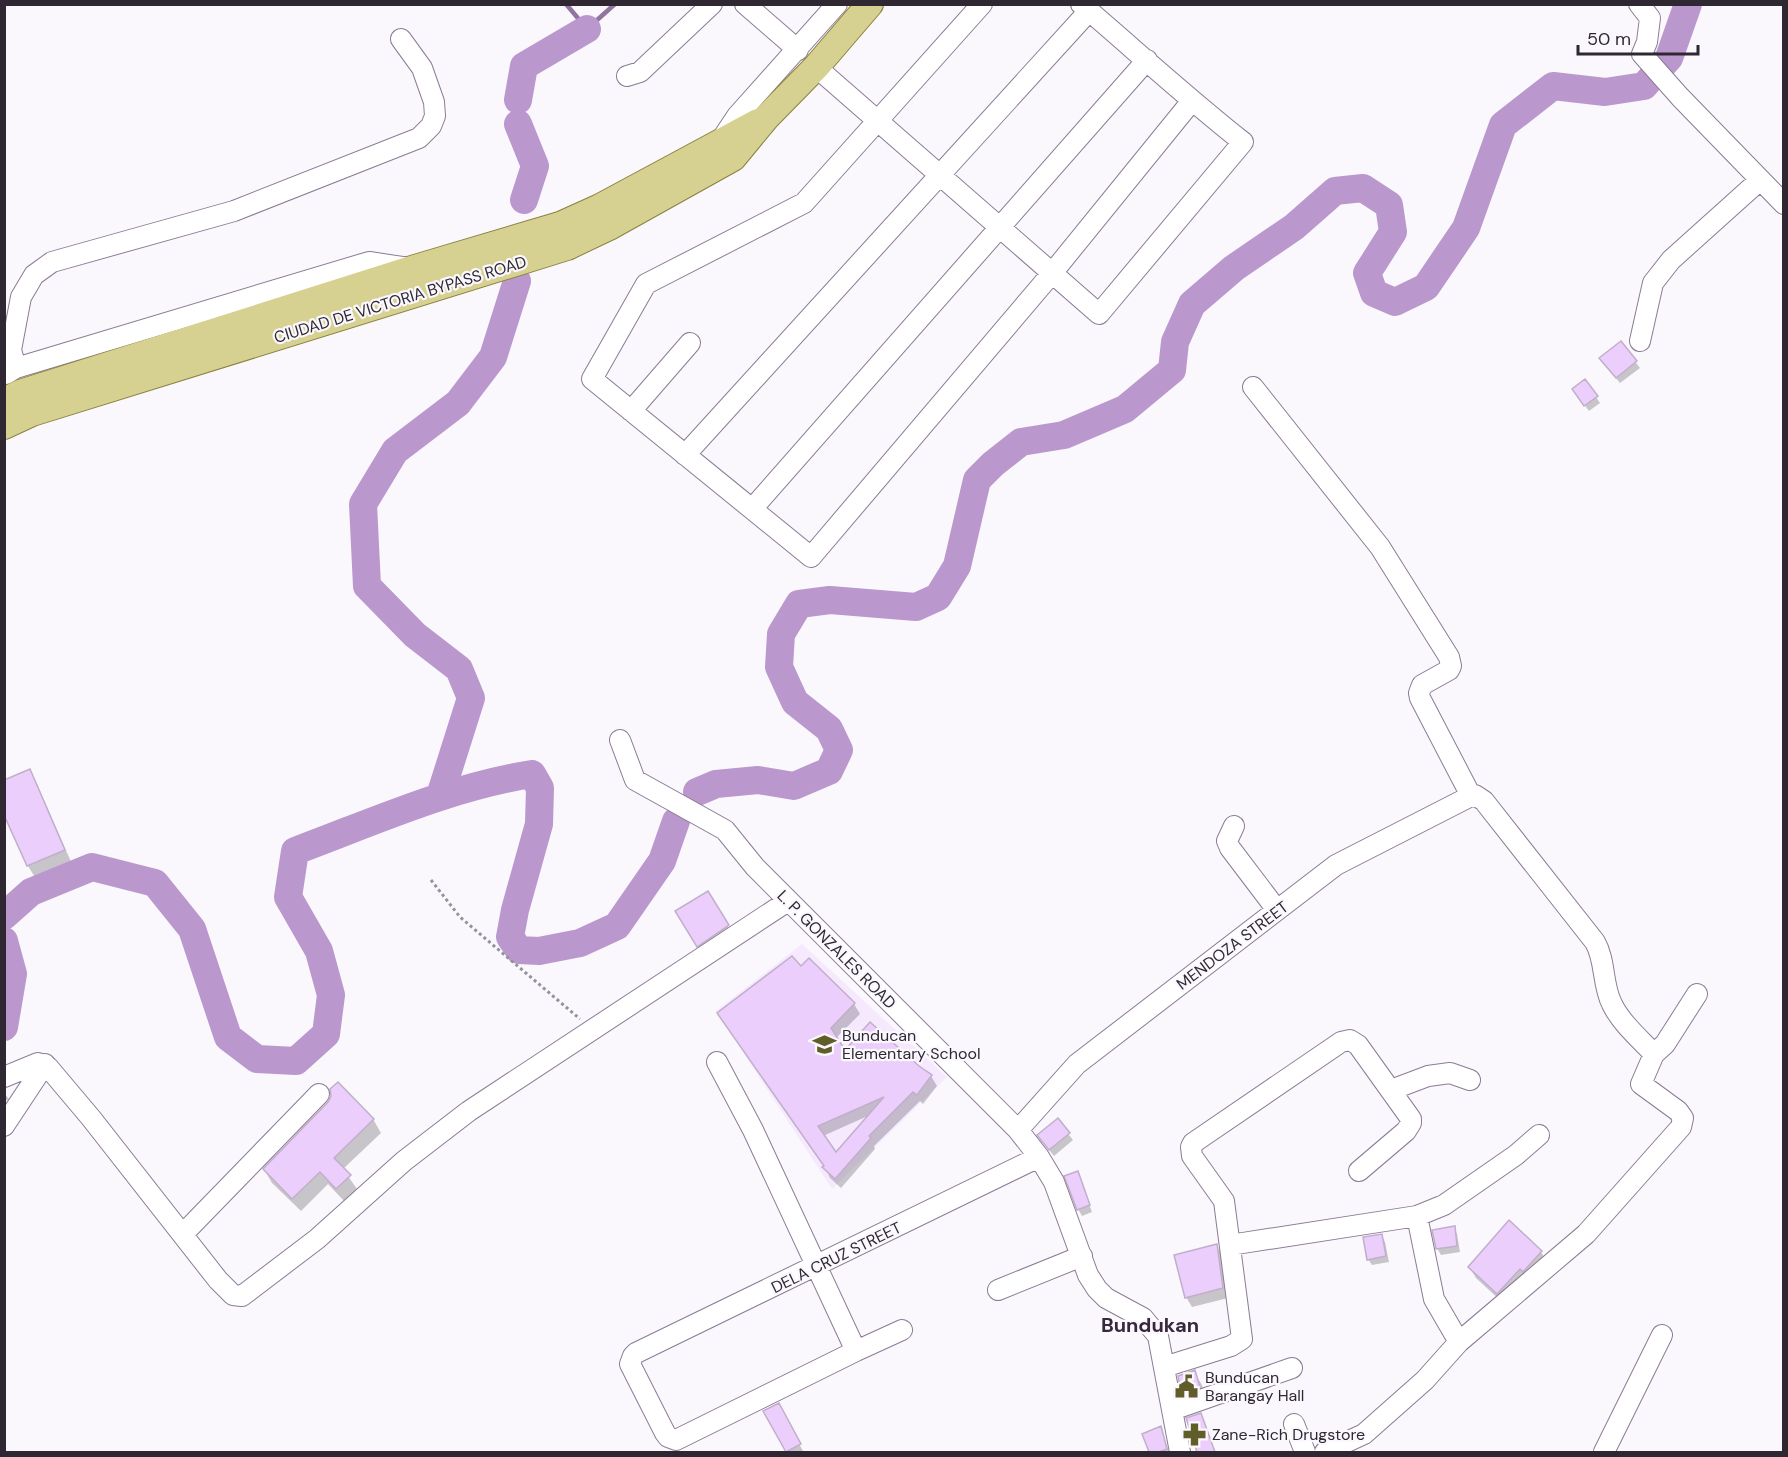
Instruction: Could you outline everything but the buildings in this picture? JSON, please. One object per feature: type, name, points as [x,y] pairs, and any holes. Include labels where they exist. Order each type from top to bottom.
[{"type":"main road","name":"CIUDAD DE VICTORIA BYPASS ROAD","points":[[4,426],[32,413],[477,262],[564,236],[611,226],[733,158],[766,118],[807,58],[870,4]]},
{"type":"main road","name":"CIUDAD DE VICTORIA BYPASS ROAD","points":[[564,236],[600,207],[721,140],[766,118]]},
{"type":"main road","name":"CIUDAD DE VICTORIA BYPASS ROAD","points":[[4,401],[20,393],[415,268],[477,262]]},
{"type":"street","points":[[627,76],[640,72],[712,4]]},
{"type":"street","points":[[686,455],[940,175],[1085,8],[1147,60],[1191,102],[1243,142],[1099,314],[1053,272],[940,175],[745,4]]},
{"type":"street","points":[[721,140],[737,116],[807,58],[837,4]]},
{"type":"street","points":[[982,4],[804,203],[646,284],[592,379],[811,557],[1053,272],[1191,102]]},
{"type":"street","points":[[1639,4],[1650,18],[1647,42],[1642,54],[1680,98],[1784,204]]},
{"type":"street","points":[[10,372],[11,350],[21,297],[34,275],[52,262],[234,211],[419,138],[431,126],[435,116],[434,102],[422,68],[400,39]]},
{"type":"street","points":[[752,509],[1147,60]]},
{"type":"street","points":[[1640,341],[1653,283],[1671,260],[1760,180]]},
{"type":"street","name":"CIUDAD DE VICTORIA BYPASS ROAD","points":[[10,372],[369,262],[415,268]]},
{"type":"street","points":[[630,411],[690,343]]},
{"type":"street","points":[[1253,387],[1380,547],[1449,657],[1451,666],[1449,670],[1425,682],[1419,689],[1419,693],[1471,796],[1475,795],[1484,801],[1595,942],[1600,951],[1612,1005],[1654,1054]]},
{"type":"street","name":"L. P. GONZALES ROAD","points":[[620,740],[635,780],[725,830],[755,867],[788,901],[1018,1130],[1039,1157],[1054,1182],[1088,1275],[1097,1289],[1106,1298],[1143,1318],[1158,1336],[1180,1452]]},
{"type":"street","name":"MENDOZA STREET","points":[[1018,1130],[1077,1064],[1336,865],[1471,796]]},
{"type":"street","points":[[1234,826],[1227,841],[1230,848],[1277,910]]},
{"type":"street","points":[[4,1077],[34,1064],[45,1064],[91,1118],[218,1280],[233,1295],[242,1296],[317,1239],[404,1161],[469,1111],[788,901]]},
{"type":"street","points":[[1325,1452],[1364,1434],[1425,1380],[1460,1342],[1586,1234],[1680,1127],[1683,1118],[1678,1111],[1641,1084],[1654,1054],[1665,1044],[1697,994]]},
{"type":"street","points":[[1164,1367],[1231,1346],[1242,1339],[1224,1201],[1192,1156],[1192,1143],[1350,1040],[1358,1045],[1411,1119],[1409,1128],[1359,1171]]},
{"type":"street","points":[[717,1062],[753,1130],[856,1351],[902,1330]]},
{"type":"street","points":[[4,1126],[45,1064]]},
{"type":"street","points":[[1391,1090],[1428,1076],[1450,1073],[1470,1080]]},
{"type":"street","points":[[183,1234],[319,1094]]},
{"type":"street","points":[[1230,1245],[1417,1216],[1444,1205],[1516,1155],[1539,1135]]},
{"type":"street","name":"DELA CRUZ STREET","points":[[856,1351],[676,1440],[665,1433],[630,1364],[633,1356],[1039,1157]]},
{"type":"street","points":[[1417,1216],[1434,1299],[1460,1342]]},
{"type":"street","points":[[998,1290],[1082,1256]]},
{"type":"street","points":[[1604,1452],[1662,1335]]},
{"type":"street","points":[[1172,1410],[1292,1368]]},
{"type":"street","points":[[1294,1424],[1305,1452]]},
{"type":"path","points":[[431,880],[460,917],[593,1030]]},
{"type":"shaded area","name":"Bunducan Elementary School","points":[[802,944],[947,1077],[832,1189],[716,1011]]},
{"type":"waterway","points":[[566,4],[587,29],[615,4]]},
{"type":"waterway","points":[[697,792],[716,784],[758,780],[794,786],[829,771],[839,750],[829,729],[795,702],[779,667],[781,634],[799,604],[830,600],[916,607],[938,597],[957,566],[977,480],[1021,442],[1064,435],[1125,409],[1172,370],[1175,342],[1192,304],[1234,268],[1294,227],[1335,191],[1363,188],[1389,205],[1393,232],[1367,273],[1374,293],[1395,302],[1426,287],[1466,228],[1503,125],[1553,86],[1605,92],[1644,86],[1669,58],[1688,4]]},
{"type":"waterway","points":[[518,100],[524,66],[587,29]]},
{"type":"waterway","points":[[518,124],[535,166],[524,200]]},
{"type":"waterway","points":[[440,796],[471,698],[459,669],[415,635],[367,586],[363,504],[395,451],[458,403],[493,357],[517,281]]},
{"type":"waterway","points":[[4,916],[31,892],[92,867],[155,883],[192,929],[228,1037],[257,1059],[296,1061],[326,1034],[331,995],[319,951],[288,897],[295,851],[442,796],[471,787],[532,774],[540,788],[539,824],[515,910],[510,937],[519,950],[539,951],[580,943],[617,926],[662,861],[676,821]]},
{"type":"waterway","points":[[4,941],[13,974],[4,1027]]},
{"type":"place","name":"Bunducan Elementary School","points":[[824,1044]]},
{"type":"place","name":"Bunducan Barangay Hall","points":[[1187,1386]]},
{"type":"place","name":"Zane-Rich Drugstore","points":[[1194,1434]]},
{"type":"district","name":"Bundukan","points":[[1150,1325]]}]
